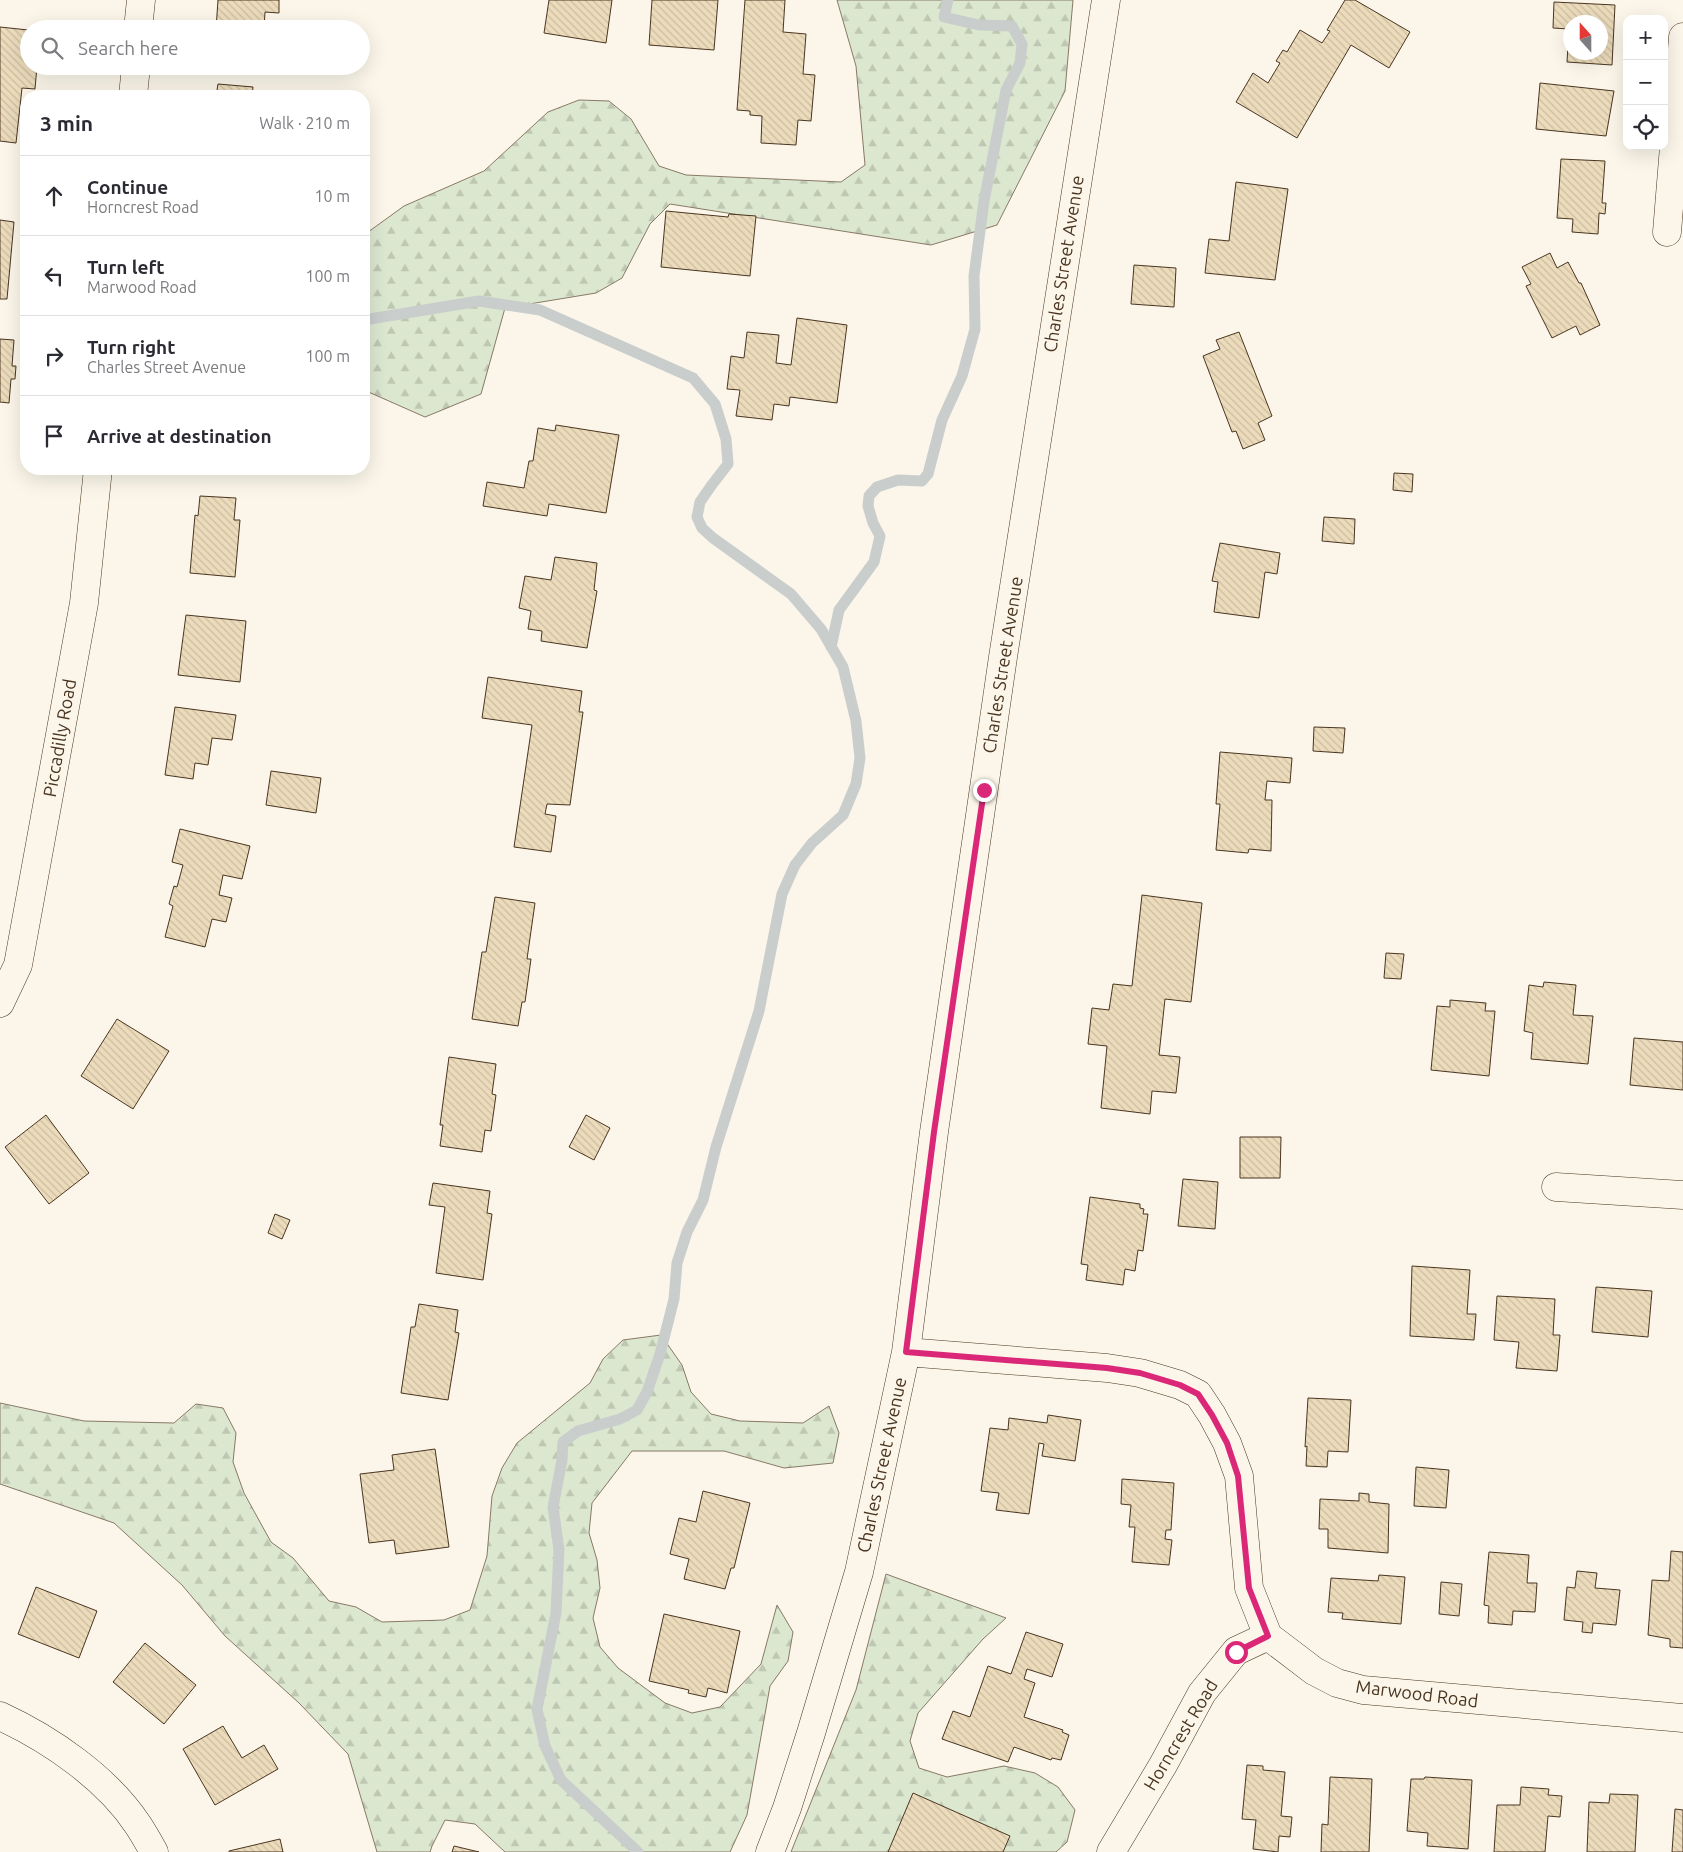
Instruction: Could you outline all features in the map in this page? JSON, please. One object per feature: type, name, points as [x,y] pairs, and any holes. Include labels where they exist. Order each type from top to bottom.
[{"type":"street","points":[[139,20],[140,0]]},
{"type":"street","name":"Charles Street Avenue","points":[[770,1852],[787,1808],[814,1724],[859,1572],[906,1352],[934,1132],[1002,666],[1106,0]]},
{"type":"street","points":[[1667,232],[1683,37]]},
{"type":"street","points":[[134,90],[135,75]]},
{"type":"street","name":"Piccadilly Road","points":[[0,1003],[18,965],[81,623],[97,475]]},
{"type":"street","points":[[1556,1187],[1683,1195]]},
{"type":"street","points":[[906,1352],[1140,1373],[1180,1385],[1198,1394],[1227,1443],[1238,1476],[1249,1588],[1268,1636]]},
{"type":"street","name":"Marwood Road","points":[[1268,1636],[1314,1671],[1337,1683],[1363,1690],[1683,1718]]},
{"type":"street","name":"Horncrest Road","points":[[1111,1852],[1163,1765],[1202,1693],[1236,1652],[1268,1636]]},
{"type":"street","points":[[0,1716],[22,1726],[74,1758],[114,1796],[138,1824],[154,1852]]},
{"type":"green space","points":[[837,0],[1073,0],[1065,91],[997,225],[931,245],[670,204],[650,224],[622,278],[596,293],[505,308],[481,394],[425,417],[370,393],[370,231],[404,206],[484,171],[548,112],[579,100],[609,101],[631,119],[659,166],[686,175],[841,182],[865,165],[856,66]]},
{"type":"green space","points":[[661,1335],[682,1365],[691,1392],[711,1414],[740,1421],[803,1423],[829,1406],[839,1433],[833,1463],[784,1468],[724,1451],[632,1451],[592,1503],[589,1533],[597,1560],[600,1588],[593,1618],[600,1647],[618,1668],[665,1703],[692,1713],[720,1707],[761,1664],[777,1605],[793,1632],[788,1661],[770,1686],[747,1815],[730,1852],[505,1852],[475,1824],[445,1820],[430,1852],[377,1852],[348,1754],[299,1703],[225,1636],[182,1585],[114,1523],[0,1484],[0,1403],[84,1421],[174,1423],[196,1404],[223,1408],[236,1433],[233,1462],[244,1493],[271,1542],[293,1558],[329,1601],[356,1607],[382,1622],[444,1620],[470,1610],[487,1556],[492,1496],[502,1468],[517,1443],[590,1383],[603,1359],[623,1340]]},
{"type":"green space","points":[[886,1574],[1006,1618],[983,1639],[918,1713],[910,1741],[919,1768],[947,1777],[1004,1766],[1035,1773],[1058,1787],[1075,1810],[1067,1842],[1056,1852],[953,1852],[911,1834],[886,1852],[791,1852],[856,1690]]},
{"type":"building","points":[[218,0],[279,0],[279,13],[265,12],[265,20],[217,20]]},
{"type":"building","points":[[549,0],[612,0],[606,43],[544,33]]},
{"type":"building","points":[[652,0],[718,0],[714,50],[649,45]]},
{"type":"building","points":[[745,0],[785,0],[783,32],[806,34],[803,74],[815,75],[811,121],[798,120],[796,145],[761,143],[762,116],[750,115],[750,111],[737,110]]},
{"type":"building","points":[[1345,0],[1355,0],[1410,32],[1389,68],[1351,45],[1297,138],[1236,102],[1253,73],[1268,83],[1280,63],[1276,61],[1283,50],[1287,52],[1300,30],[1322,43],[1330,31],[1327,30]]},
{"type":"building","points":[[1554,2],[1615,5],[1612,65],[1567,62],[1567,60],[1608,60],[1608,15],[1563,15],[1563,29],[1553,28]]},
{"type":"building","points":[[0,27],[20,29],[20,75],[36,75],[35,89],[22,88],[20,90],[16,143],[0,141]]},
{"type":"building","points":[[1540,83],[1614,91],[1606,136],[1536,129]]},
{"type":"building","points":[[218,84],[253,87],[253,90],[217,90]]},
{"type":"building","points":[[1561,159],[1605,161],[1602,203],[1606,203],[1605,214],[1599,213],[1598,234],[1572,232],[1573,219],[1557,218]]},
{"type":"building","points":[[1236,182],[1288,189],[1275,280],[1205,273],[1209,239],[1229,241]]},
{"type":"building","points":[[666,211],[728,217],[729,214],[756,216],[750,276],[661,267]]},
{"type":"building","points":[[0,220],[14,222],[7,299],[0,299]]},
{"type":"building","points":[[1550,253],[1557,268],[1568,262],[1579,283],[1581,283],[1600,325],[1580,335],[1576,326],[1552,338],[1526,286],[1531,284],[1522,267]]},
{"type":"building","points":[[1134,265],[1176,268],[1174,307],[1131,304]]},
{"type":"building","points":[[797,318],[847,325],[837,403],[790,397],[789,406],[774,404],[772,420],[736,416],[740,390],[727,389],[731,356],[744,358],[747,332],[779,335],[776,363],[791,365]]},
{"type":"building","points":[[1239,332],[1272,416],[1258,423],[1265,440],[1243,449],[1236,431],[1232,432],[1203,356],[1220,349],[1216,340]]},
{"type":"building","points":[[0,339],[14,340],[12,366],[16,366],[15,379],[11,379],[9,403],[0,402]]},
{"type":"building","points":[[556,425],[619,435],[606,513],[549,504],[547,516],[483,506],[487,482],[524,488],[529,461],[533,461],[538,428],[555,431]]},
{"type":"building","points":[[1394,473],[1413,474],[1412,492],[1393,490]]},
{"type":"building","points":[[200,496],[236,498],[234,520],[240,520],[235,577],[190,573],[195,515],[198,516]]},
{"type":"building","points":[[1324,517],[1355,519],[1354,544],[1322,541]]},
{"type":"building","points":[[1220,543],[1280,553],[1277,574],[1265,572],[1259,618],[1214,612],[1218,582],[1212,581]]},
{"type":"building","points":[[555,557],[597,563],[594,590],[597,591],[587,648],[541,641],[542,631],[528,629],[531,611],[519,608],[525,576],[551,580]]},
{"type":"building","points":[[186,615],[246,621],[240,682],[178,675]]},
{"type":"building","points":[[488,677],[582,691],[579,712],[583,712],[570,805],[547,804],[545,814],[556,816],[551,852],[514,847],[532,725],[482,718]]},
{"type":"building","points":[[175,707],[236,715],[232,740],[212,738],[208,765],[195,763],[193,779],[165,775]]},
{"type":"building","points":[[1314,727],[1345,728],[1343,753],[1313,751]]},
{"type":"building","points":[[1220,752],[1292,758],[1290,783],[1267,781],[1265,800],[1272,800],[1271,851],[1249,849],[1248,853],[1216,850],[1220,804],[1216,804]]},
{"type":"building","points":[[271,771],[321,778],[316,813],[266,805]]},
{"type":"building","points":[[180,829],[250,846],[242,879],[223,875],[219,895],[232,898],[226,922],[212,919],[205,947],[165,937],[173,906],[169,904],[174,886],[177,887],[183,865],[172,862]]},
{"type":"building","points":[[1142,895],[1202,903],[1191,1002],[1165,999],[1159,1055],[1180,1057],[1176,1093],[1152,1091],[1150,1114],[1101,1108],[1107,1046],[1088,1044],[1092,1008],[1109,1010],[1113,984],[1132,986]]},
{"type":"building","points":[[495,897],[535,903],[527,959],[531,959],[525,1002],[522,1002],[518,1026],[472,1019],[482,952],[486,952]]},
{"type":"building","points":[[1386,953],[1404,954],[1401,979],[1384,978]]},
{"type":"building","points":[[1544,982],[1576,985],[1573,1015],[1593,1016],[1588,1064],[1531,1059],[1533,1033],[1524,1031],[1529,985],[1543,987]]},
{"type":"building","points":[[1450,1000],[1486,1003],[1485,1011],[1495,1011],[1489,1076],[1431,1070],[1437,1006],[1450,1007]]},
{"type":"building","points":[[117,1019],[169,1051],[133,1109],[81,1076]]},
{"type":"building","points":[[1634,1038],[1683,1042],[1683,1090],[1630,1085]]},
{"type":"building","points":[[449,1057],[496,1064],[492,1094],[496,1095],[491,1131],[485,1130],[482,1152],[440,1146],[443,1125],[440,1125]]},
{"type":"building","points":[[46,1115],[89,1173],[49,1204],[5,1147]]},
{"type":"building","points":[[586,1115],[610,1128],[594,1160],[569,1147]]},
{"type":"building","points":[[1240,1137],[1281,1137],[1280,1178],[1240,1178]]},
{"type":"building","points":[[1183,1179],[1218,1182],[1215,1229],[1178,1226]]},
{"type":"building","points":[[433,1183],[490,1191],[487,1213],[492,1214],[483,1280],[436,1273],[445,1207],[429,1205]]},
{"type":"building","points":[[1090,1197],[1140,1204],[1140,1208],[1144,1209],[1143,1214],[1148,1214],[1143,1251],[1138,1250],[1135,1271],[1125,1269],[1123,1285],[1086,1280],[1088,1265],[1081,1264]]},
{"type":"building","points":[[275,1214],[290,1220],[282,1239],[268,1233]]},
{"type":"building","points":[[1412,1266],[1470,1270],[1467,1314],[1476,1314],[1474,1340],[1410,1336]]},
{"type":"building","points":[[1596,1287],[1652,1291],[1648,1337],[1592,1332]]},
{"type":"building","points":[[1497,1296],[1555,1299],[1553,1335],[1560,1335],[1557,1371],[1516,1368],[1519,1342],[1494,1340]]},
{"type":"building","points":[[419,1304],[458,1310],[455,1332],[459,1333],[448,1400],[401,1393],[411,1327],[415,1327]]},
{"type":"building","points":[[1308,1398],[1351,1400],[1348,1452],[1328,1451],[1327,1467],[1306,1466],[1307,1446],[1305,1447]]},
{"type":"building","points":[[1048,1415],[1081,1420],[1075,1461],[1042,1456],[1044,1444],[1039,1443],[1029,1514],[996,1510],[999,1493],[981,1491],[990,1428],[1008,1430],[1009,1418],[1047,1423]]},
{"type":"building","points":[[435,1449],[449,1547],[396,1554],[394,1540],[369,1543],[360,1474],[394,1470],[392,1455]]},
{"type":"building","points":[[1416,1467],[1449,1470],[1446,1508],[1414,1506]]},
{"type":"building","points":[[1122,1479],[1174,1483],[1171,1530],[1166,1530],[1165,1539],[1172,1540],[1169,1565],[1132,1562],[1135,1527],[1129,1527],[1131,1505],[1121,1504]]},
{"type":"building","points":[[703,1491],[750,1503],[734,1568],[731,1568],[725,1589],[684,1579],[689,1559],[670,1554],[679,1518],[696,1522]]},
{"type":"building","points":[[1359,1493],[1369,1494],[1369,1502],[1389,1504],[1388,1553],[1328,1548],[1328,1529],[1319,1529],[1320,1499],[1359,1501]]},
{"type":"building","points":[[1671,1551],[1683,1552],[1683,1648],[1670,1647],[1670,1639],[1648,1635],[1652,1580],[1669,1581]]},
{"type":"building","points":[[1489,1552],[1529,1555],[1527,1583],[1537,1583],[1535,1612],[1513,1611],[1512,1625],[1488,1623],[1489,1606],[1484,1605]]},
{"type":"building","points":[[1577,1571],[1597,1573],[1595,1588],[1620,1590],[1616,1625],[1593,1623],[1592,1633],[1582,1632],[1583,1622],[1564,1620],[1567,1587],[1575,1588]]},
{"type":"building","points":[[1379,1575],[1405,1577],[1401,1624],[1342,1619],[1343,1613],[1328,1612],[1331,1578],[1378,1581]]},
{"type":"building","points":[[1441,1582],[1462,1584],[1459,1616],[1439,1614]]},
{"type":"building","points":[[36,1587],[97,1611],[79,1658],[18,1634]]},
{"type":"building","points":[[664,1614],[740,1631],[727,1693],[708,1688],[706,1697],[688,1693],[689,1690],[649,1681]]},
{"type":"building","points":[[1026,1632],[1063,1644],[1052,1677],[1027,1669],[1024,1679],[1035,1683],[1024,1717],[1063,1730],[1062,1732],[1069,1735],[1061,1760],[1052,1758],[1051,1760],[1014,1747],[1008,1762],[942,1739],[953,1711],[970,1717],[988,1666],[1011,1674]]},
{"type":"building","points":[[145,1643],[196,1685],[164,1724],[113,1682]]},
{"type":"building","points":[[223,1726],[242,1758],[264,1745],[278,1769],[215,1805],[183,1749]]},
{"type":"building","points":[[1247,1765],[1263,1766],[1263,1770],[1285,1772],[1281,1816],[1292,1817],[1290,1837],[1279,1836],[1278,1852],[1253,1849],[1256,1820],[1242,1819]]},
{"type":"building","points":[[1330,1777],[1372,1779],[1369,1852],[1321,1852],[1322,1824],[1328,1825]]},
{"type":"building","points":[[1425,1777],[1472,1780],[1468,1849],[1427,1846],[1428,1833],[1407,1831],[1411,1779],[1424,1779]]},
{"type":"building","points":[[1521,1787],[1549,1789],[1548,1795],[1562,1796],[1560,1817],[1548,1816],[1545,1852],[1494,1852],[1497,1805],[1520,1805]]},
{"type":"building","points":[[913,1793],[1010,1836],[1003,1852],[888,1852]]},
{"type":"building","points":[[1610,1794],[1638,1795],[1635,1852],[1587,1852],[1589,1802],[1609,1803]]},
{"type":"building","points":[[1675,1809],[1683,1810],[1683,1852],[1672,1852]]},
{"type":"building","points":[[280,1839],[283,1852],[229,1852],[229,1851]]},
{"type":"building","points":[[454,1846],[479,1852],[452,1852]]},
{"type":"waterway","points":[[831,647],[839,610],[874,562],[880,536],[873,523],[868,506],[869,496],[877,487],[898,480],[922,481],[928,474],[942,420],[962,376],[975,329],[974,276],[984,201],[1006,90],[1020,63],[1022,44],[1012,26],[979,25],[944,17],[948,0]]},
{"type":"waterway","points":[[370,319],[479,301],[540,310],[693,378],[715,404],[726,439],[728,464],[700,502],[697,517],[702,528],[791,594],[821,629],[843,667],[856,721],[860,758],[856,784],[843,815],[812,843],[795,865],[782,894],[759,1011],[716,1147],[703,1200],[687,1232],[677,1263],[674,1299],[660,1354],[647,1392],[637,1410],[620,1419],[578,1431],[563,1442],[562,1460],[553,1507],[559,1550],[556,1613],[537,1709],[545,1746],[561,1780],[638,1852]]},
{"type":"route","points":[[984,790],[934,1132],[906,1352],[1107,1368],[1140,1373],[1180,1385],[1198,1394],[1227,1443],[1238,1476],[1249,1588],[1268,1636],[1236,1652]]}]
